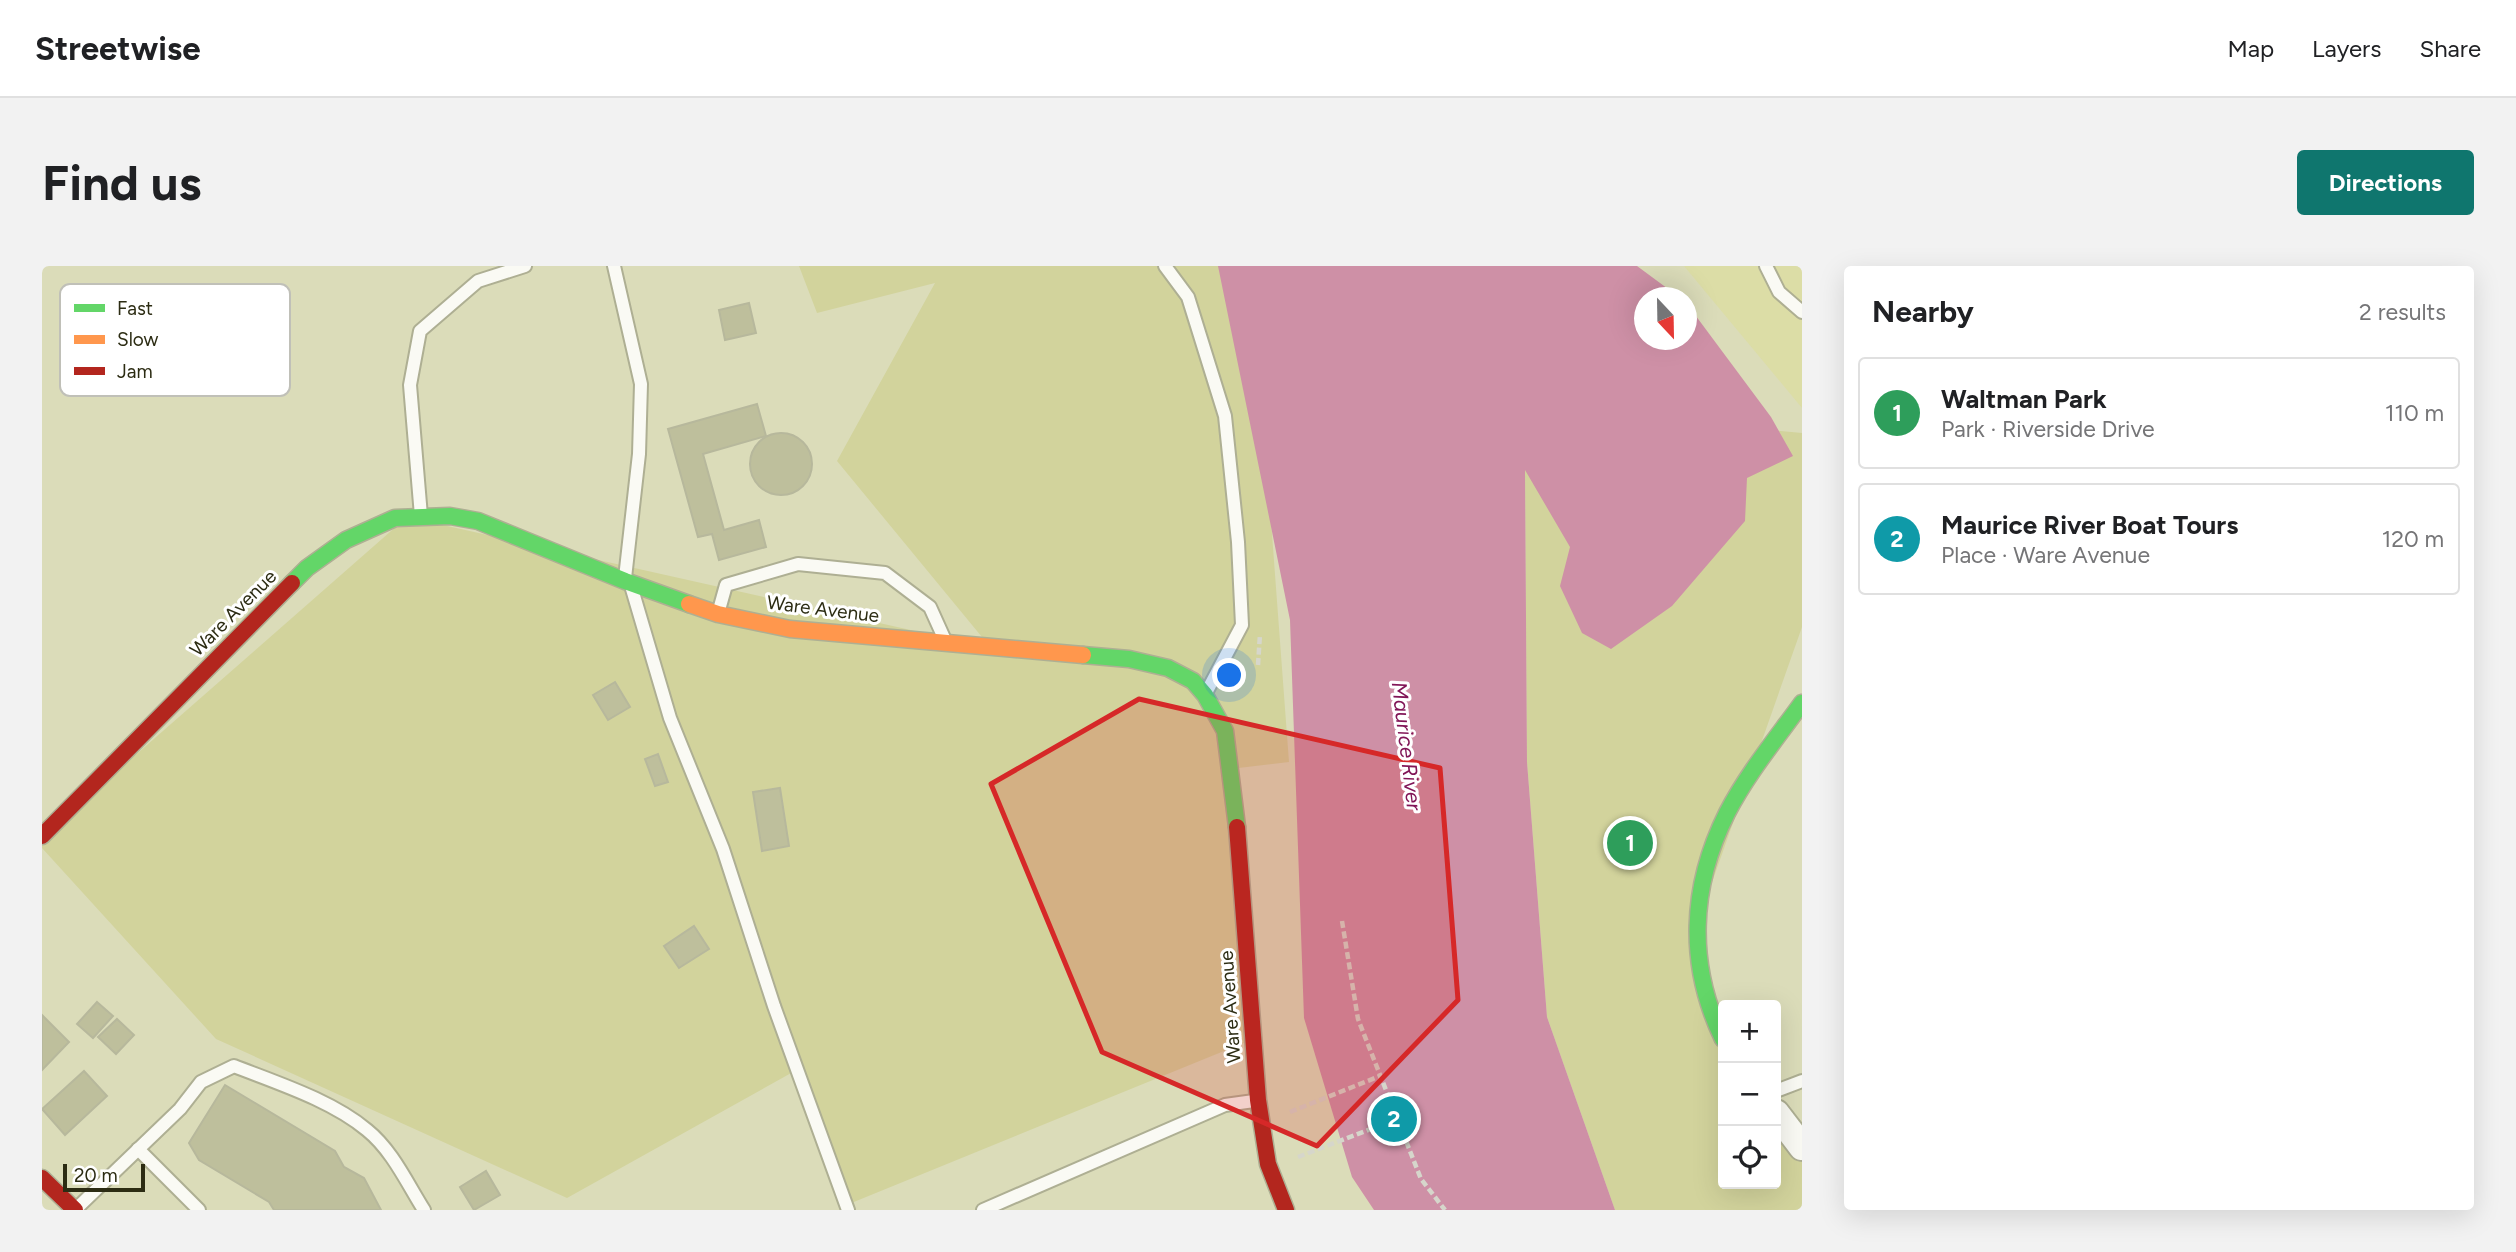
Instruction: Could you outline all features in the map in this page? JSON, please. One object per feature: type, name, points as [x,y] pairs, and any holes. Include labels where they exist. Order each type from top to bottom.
[{"type":"street","name":"Ware Avenue","points":[[42,835],[307,568],[346,540],[395,518],[450,516],[478,521],[628,582],[718,614],[790,629],[1129,659],[1168,668],[1193,681],[1205,695],[1225,731],[1236,812],[1258,1100],[1268,1164],[1286,1210]]},
{"type":"street","points":[[1718,1030],[1711,1017],[1700,975],[1697,925],[1700,885],[1725,816],[1802,703]]},
{"type":"street","points":[[1781,1120],[1802,1147]]},
{"type":"street","points":[[42,1178],[75,1210]]},
{"type":"lane","points":[[421,516],[410,385],[420,331],[478,281],[525,266]]},
{"type":"lane","points":[[614,266],[641,384],[639,454],[628,582],[670,718],[723,849],[774,1006],[848,1210]]},
{"type":"lane","points":[[1165,266],[1188,298],[1225,416],[1238,542],[1242,625],[1205,695]]},
{"type":"lane","points":[[1766,266],[1779,292],[1802,313]]},
{"type":"lane","points":[[718,614],[726,584],[798,564],[885,573],[930,607],[948,644]]},
{"type":"lane","points":[[75,1210],[180,1109],[201,1082],[234,1066],[305,1094],[368,1130],[390,1156],[424,1210]]},
{"type":"lane","points":[[1781,1089],[1802,1081]]},
{"type":"lane","points":[[983,1210],[1224,1105],[1258,1100]]},
{"type":"lane","points":[[138,1149],[199,1210]]},
{"type":"path","points":[[1342,921],[1358,1019],[1421,1179],[1445,1210]]},
{"type":"path","points":[[1289,1112],[1380,1076]]},
{"type":"path","points":[[1298,1157],[1397,1119]]},
{"type":"highlighted area","points":[[1139,699],[1440,768],[1458,1000],[1317,1146],[1102,1052],[991,784]]},
{"type":"shaded area","points":[[799,266],[1252,266],[1289,762],[1230,769],[1251,1040],[844,1206],[793,1072],[567,1198],[216,1039],[42,848],[42,837],[407,517],[991,648],[837,461],[935,283],[817,313]]},
{"type":"shaded area","points":[[1684,266],[1802,266],[1802,408]]},
{"type":"shaded area","points":[[1630,417],[1802,433],[1802,627],[1697,925],[1718,1022],[1718,1189],[1781,1189],[1781,1119],[1802,1144],[1802,1210],[1615,1210],[1547,1017],[1527,762],[1525,468]]},
{"type":"water","name":"Maurice River","points":[[1218,266],[1637,266],[1665,287],[1634,287],[1634,350],[1697,350],[1697,317],[1771,417],[1793,456],[1747,478],[1745,521],[1672,606],[1611,649],[1582,633],[1560,586],[1570,547],[1525,470],[1527,762],[1547,1017],[1615,1210],[1374,1210],[1352,1177],[1304,1018],[1290,620]]},
{"type":"building","points":[[749,303],[756,333],[725,340],[719,310]]},
{"type":"building","points":[[757,404],[766,436],[703,454],[724,530],[759,520],[766,547],[719,560],[712,534],[698,537],[668,429]]},
{"type":"building","points":[[781,433],[793,435],[803,442],[810,452],[810,476],[803,486],[793,493],[781,495],[769,493],[759,486],[752,476],[750,464],[752,452],[759,442],[769,435]]},
{"type":"building","points":[[615,682],[630,707],[608,720],[593,695]]},
{"type":"building","points":[[658,754],[668,782],[655,786],[645,759]]},
{"type":"building","points":[[780,788],[789,846],[762,851],[753,792]]},
{"type":"building","points":[[694,926],[709,949],[679,968],[664,946]]},
{"type":"building","points":[[97,1002],[113,1016],[93,1038],[77,1024]]},
{"type":"building","points":[[42,1015],[69,1042],[42,1070]]},
{"type":"building","points":[[117,1019],[134,1035],[116,1054],[98,1037]]},
{"type":"building","points":[[84,1071],[107,1096],[65,1135],[42,1109]]},
{"type":"building","points":[[225,1085],[335,1151],[344,1167],[364,1178],[381,1210],[274,1210],[269,1202],[199,1160],[189,1143]]},
{"type":"building","points":[[486,1171],[500,1195],[474,1210],[460,1187]]},
{"type":"traffic: fast","points":[[292,583],[307,568],[346,540],[395,518],[450,516],[478,521],[689,604]]},
{"type":"traffic: fast","points":[[1083,655],[1129,659],[1168,668],[1193,681],[1205,695],[1225,731],[1237,827]]},
{"type":"traffic: fast","points":[[1718,1027],[1703,983],[1699,954],[1700,898],[1706,869],[1715,841],[1735,799],[1802,703]]},
{"type":"traffic: slow","points":[[689,604],[718,614],[790,629],[1083,655]]},
{"type":"traffic: jam","points":[[42,836],[292,583]]},
{"type":"traffic: jam","points":[[1237,827],[1258,1100],[1268,1164],[1286,1210]]},
{"type":"traffic: jam","points":[[42,1178],[75,1210]]},
{"type":"place","name":"Waltman Park","points":[[1630,843]]},
{"type":"place","name":"Maurice River Boat Tours","points":[[1394,1119]]}]
